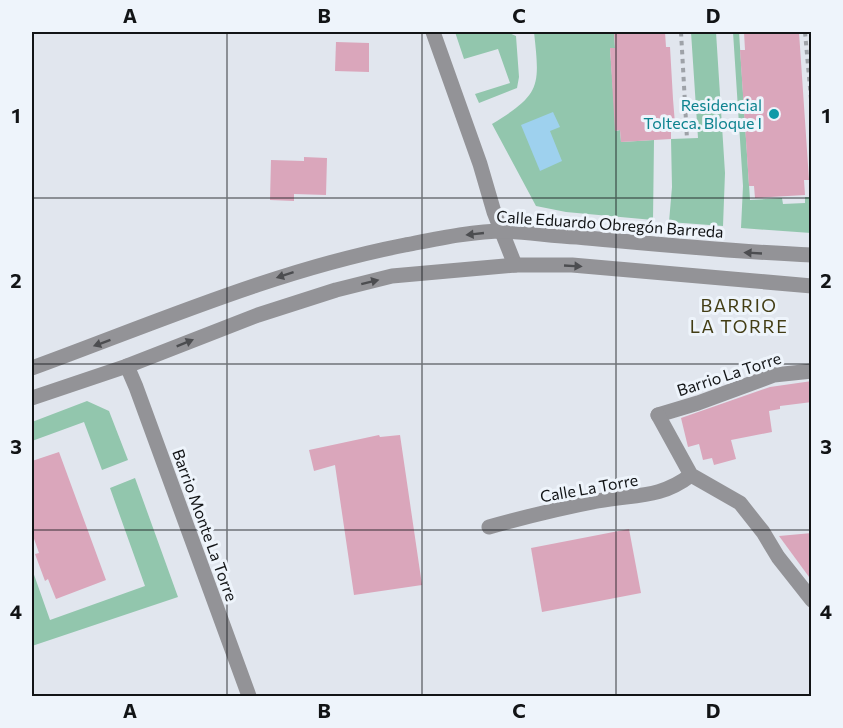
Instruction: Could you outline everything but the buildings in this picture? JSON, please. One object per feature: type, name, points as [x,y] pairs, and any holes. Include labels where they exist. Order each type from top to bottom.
[{"type":"street","points":[[434,32],[514,265]]},
{"type":"street","name":"Calle Eduardo Obregón Barreda","points":[[32,368],[259,283],[314,265],[435,239],[503,231],[734,252],[812,255]]},
{"type":"street","points":[[32,398],[127,366],[247,319],[336,290],[392,276],[514,265],[572,265],[812,286]]},
{"type":"street","name":"Barrio Monte La Torre","points":[[127,366],[249,696]]},
{"type":"street","name":"Barrio La Torre","points":[[691,475],[658,415],[774,375],[812,371]]},
{"type":"street","points":[[691,475],[740,502],[763,532],[778,557],[812,600]]},
{"type":"street","name":"Calle La Torre","points":[[489,527],[600,501],[653,495],[682,482],[691,475]]},
{"type":"path","points":[[681,32],[687,139]]},
{"type":"path","points":[[805,32],[812,110]]},
{"type":"green space","points":[[455,32],[507,32],[516,36],[519,77],[517,88],[479,103],[475,94],[510,83],[498,49],[464,59]]},
{"type":"green space","points":[[534,32],[614,32],[615,48],[610,48],[616,131],[620,130],[621,142],[654,140],[653,220],[566,212],[536,206],[492,124],[520,105],[534,87],[537,65]]},
{"type":"green space","points":[[691,32],[716,32],[725,173],[723,226],[669,222],[672,187],[671,139],[698,138]]},
{"type":"green space","points":[[733,32],[739,32],[750,200],[782,198],[783,204],[805,203],[805,197],[811,197],[811,233],[741,228],[743,186]]},
{"type":"green space","points":[[87,401],[109,411],[128,460],[102,470],[84,422],[32,441],[32,422]]},
{"type":"green space","points":[[135,478],[178,597],[32,646],[32,569],[50,620],[145,586],[110,488]]},
{"type":"water","points":[[553,112],[560,127],[550,131],[562,161],[540,171],[521,125]]},
{"type":"place","name":"Residencial Tolteca. Bloque I","points":[[774,114]]},
{"type":"district","name":"BARRIO LA TORRE","points":[[739,316]]}]
